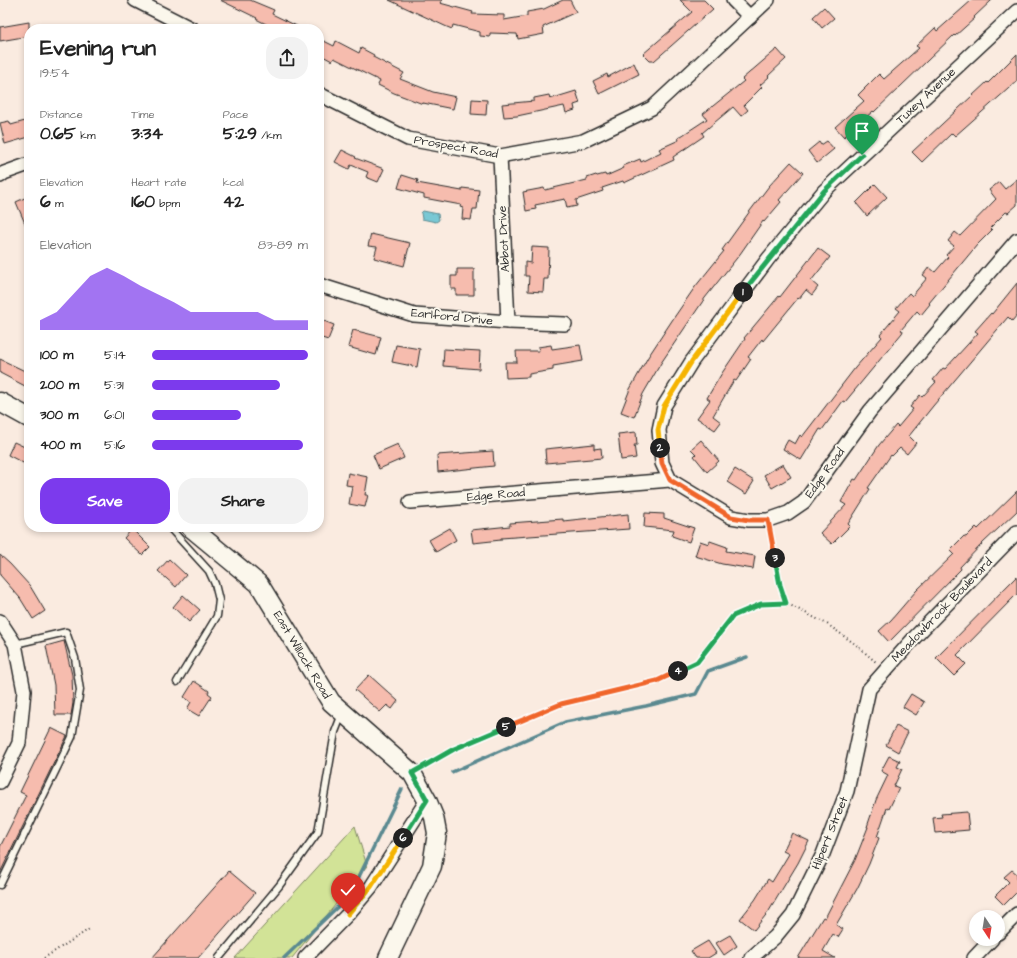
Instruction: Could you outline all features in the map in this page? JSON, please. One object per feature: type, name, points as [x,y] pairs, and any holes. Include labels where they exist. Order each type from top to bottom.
[{"type":"street","points":[[136,0],[182,24]]},
{"type":"street","points":[[733,0],[750,17]]},
{"type":"street","name":"Prospect Road","points":[[324,97],[408,139],[500,156],[583,141],[652,108],[768,0]]},
{"type":"street","name":"Tuxey Avenue","points":[[670,480],[662,463],[658,430],[664,406],[692,361],[768,259],[824,191],[1017,11]]},
{"type":"street","name":"Abbot Drive","points":[[500,156],[508,322]]},
{"type":"street","points":[[0,176],[24,166]]},
{"type":"street","name":"Edge Road","points":[[410,502],[670,480],[731,517],[749,520],[768,520],[788,513],[804,502],[870,411],[1017,240]]},
{"type":"street","name":"Earlford Drive","points":[[324,287],[414,315],[508,322],[565,324]]},
{"type":"street","points":[[0,402],[24,415]]},
{"type":"street","name":"East Willock Road","points":[[196,532],[258,584],[331,702],[412,773],[427,800],[434,817],[438,833],[432,866],[388,958]]},
{"type":"street","name":"Meadowbrook Boulevard","points":[[869,689],[1017,532]]},
{"type":"street","points":[[0,621],[15,644],[24,691],[19,743],[0,782]]},
{"type":"street","name":"Hilpert Street","points":[[751,958],[775,937],[793,915],[823,854],[847,791],[869,689]]},
{"type":"street","points":[[304,958],[348,914],[371,887],[427,800]]},
{"type":"street","points":[[1005,926],[1017,914]]},
{"type":"street","points":[[974,958],[985,946]]},
{"type":"lane","points":[[174,532],[209,571],[215,584],[219,600],[217,616],[177,682]]},
{"type":"lane","points":[[0,885],[72,737],[80,690],[75,658],[66,632],[15,644]]},
{"type":"lane","points":[[219,958],[279,886],[318,832],[335,732],[343,713]]},
{"type":"path","points":[[768,520],[780,585],[786,603]]},
{"type":"path","points":[[412,773],[454,749],[561,704],[657,681],[697,662],[733,616],[761,604],[786,603],[827,624],[855,644],[886,670]]},
{"type":"path","points":[[44,958],[91,928]]},
{"type":"green space","points":[[355,826],[367,866],[292,958],[235,958]]},
{"type":"water","points":[[423,211],[438,214],[439,220],[436,222],[422,219],[421,213]]},
{"type":"building","points":[[220,0],[250,0],[274,10],[272,14],[293,24],[266,24],[256,19],[257,18]]},
{"type":"building","points":[[389,0],[442,0],[440,3],[473,12],[472,14],[504,15],[504,20],[527,16],[527,12],[544,9],[563,0],[570,0],[576,12],[543,27],[544,34],[518,39],[517,34],[490,33],[490,37],[480,36],[480,32],[453,25],[452,29]]},
{"type":"building","points":[[680,0],[704,0],[713,9],[654,61],[650,61],[643,54],[692,12]]},
{"type":"building","points":[[972,0],[992,0],[974,17],[975,18],[955,36],[954,35],[874,112],[873,111],[844,137],[835,127],[864,101],[858,95],[879,74],[884,79],[919,48],[916,46],[935,28],[937,31]]},
{"type":"building","points":[[824,7],[834,18],[822,28],[813,17]]},
{"type":"building","points":[[29,22],[29,24],[24,24],[24,37],[0,41],[0,27]]},
{"type":"building","points":[[324,41],[334,46],[336,41],[359,53],[361,48],[374,55],[373,57],[404,73],[400,79],[433,92],[456,97],[453,109],[423,104],[394,93],[378,85],[380,81],[334,58],[332,61],[324,57]]},
{"type":"building","points":[[777,49],[786,59],[768,76],[769,77],[760,85],[762,87],[744,105],[748,110],[741,116],[733,107],[702,133],[704,136],[673,157],[674,160],[624,183],[623,181],[602,188],[603,191],[576,200],[577,206],[567,208],[565,199],[535,205],[536,209],[526,211],[523,192],[544,188],[545,190],[587,180],[587,178],[596,175],[605,174],[606,176],[624,168],[623,166],[640,159],[641,162],[661,152],[659,149],[679,140],[678,138],[707,119],[703,114],[744,81],[742,79]]},
{"type":"building","points":[[1017,54],[1017,81],[955,136],[952,133],[922,162],[912,152],[987,82],[988,83]]},
{"type":"building","points":[[634,63],[639,74],[599,94],[593,81],[607,74],[608,77]]},
{"type":"building","points":[[576,91],[580,103],[574,105],[575,110],[566,113],[564,106],[517,116],[504,117],[502,104],[534,101],[534,98],[549,95],[550,99]]},
{"type":"building","points":[[472,99],[487,100],[486,115],[471,114]]},
{"type":"building","points":[[9,121],[11,125],[24,121],[24,138],[5,144],[0,123]]},
{"type":"building","points":[[827,141],[834,149],[817,163],[808,151],[819,142],[821,145]]},
{"type":"building","points":[[342,150],[356,157],[355,158],[384,169],[378,182],[366,177],[368,172],[351,165],[349,169],[335,162]]},
{"type":"building","points":[[791,162],[803,173],[779,200],[781,202],[764,222],[763,221],[740,254],[705,298],[661,363],[643,394],[634,417],[621,412],[630,389],[648,357],[673,319],[695,287],[724,251],[722,250],[750,211],[769,186]]},
{"type":"building","points":[[402,175],[418,180],[417,183],[462,191],[462,188],[479,190],[477,209],[473,209],[471,220],[462,219],[463,208],[460,207],[461,205],[424,198],[424,195],[398,188]]},
{"type":"building","points":[[1017,179],[1017,205],[1008,213],[1006,212],[990,228],[992,230],[977,245],[929,303],[930,304],[921,315],[917,311],[901,330],[903,331],[902,333],[845,402],[843,401],[822,430],[820,429],[801,460],[783,449],[788,440],[795,444],[800,435],[802,437],[855,368],[882,337],[880,335],[900,311],[896,308],[909,293],[912,296],[927,278],[923,275],[929,267],[935,272],[948,257],[946,255],[954,246],[948,241],[955,232],[960,236],[996,199],[989,190],[999,182],[1005,189]]},
{"type":"building","points":[[875,184],[887,197],[867,216],[856,203]]},
{"type":"building","points":[[24,198],[24,221],[16,202]]},
{"type":"building","points":[[371,234],[410,243],[404,266],[374,258],[377,247],[368,246]]},
{"type":"building","points":[[532,247],[549,248],[548,279],[544,279],[543,292],[528,291],[529,276],[525,276],[525,262],[531,263]]},
{"type":"building","points":[[818,248],[830,257],[811,281],[818,287],[812,295],[806,290],[799,299],[798,298],[748,357],[751,359],[736,381],[734,380],[713,416],[721,422],[715,430],[697,418],[710,400],[707,398],[745,339],[744,338],[779,296],[780,297]]},
{"type":"building","points":[[457,269],[474,269],[474,295],[456,295],[456,289],[451,289],[451,276],[457,276]]},
{"type":"building","points":[[1017,283],[1017,315],[1012,321],[1008,317],[909,436],[916,443],[907,454],[900,448],[892,456],[891,455],[868,488],[870,489],[848,524],[850,526],[832,544],[820,533],[846,505],[841,502],[854,479],[856,480],[879,445],[896,425],[898,427],[913,409],[910,407],[920,395],[922,397],[936,382],[933,380],[978,333],[975,331],[991,313],[992,314]]},
{"type":"building","points":[[324,321],[334,325],[328,340],[324,339]]},
{"type":"building","points":[[353,330],[381,337],[376,355],[348,347]]},
{"type":"building","points":[[396,345],[420,349],[417,367],[392,362]]},
{"type":"building","points":[[551,345],[552,349],[580,345],[583,361],[553,366],[553,370],[529,374],[529,377],[506,378],[505,362],[517,362],[516,351],[539,351],[538,347]]},
{"type":"building","points":[[444,349],[480,351],[479,369],[443,366]]},
{"type":"building","points":[[0,359],[24,371],[24,385],[0,373]]},
{"type":"building","points":[[636,432],[637,445],[634,445],[636,458],[621,460],[618,434]]},
{"type":"building","points":[[701,440],[719,461],[707,472],[694,456],[696,454],[691,449]]},
{"type":"building","points":[[14,442],[24,447],[24,463],[8,455]]},
{"type":"building","points":[[398,444],[404,458],[379,469],[373,455]]},
{"type":"building","points":[[594,444],[594,449],[601,448],[602,458],[546,463],[545,449]]},
{"type":"building","points":[[493,451],[494,466],[438,472],[437,455]]},
{"type":"building","points":[[783,464],[791,477],[772,488],[764,475]]},
{"type":"building","points":[[735,469],[754,481],[746,494],[727,482]]},
{"type":"building","points":[[348,473],[368,477],[365,495],[368,495],[365,507],[349,504],[352,486],[346,485]]},
{"type":"building","points":[[1017,491],[1017,511],[983,543],[960,567],[961,569],[889,642],[879,631],[891,620],[916,591],[954,554],[950,550],[964,536],[966,537],[976,527],[978,529]]},
{"type":"building","points":[[645,513],[664,514],[664,518],[694,528],[689,542],[672,536],[674,530],[644,527]]},
{"type":"building","points":[[628,514],[629,529],[501,538],[501,540],[473,543],[471,530],[510,526],[510,523],[563,519],[563,521]]},
{"type":"building","points":[[450,528],[456,540],[436,552],[429,540]]},
{"type":"building","points":[[129,532],[135,532],[150,547],[142,555],[124,538]]},
{"type":"building","points":[[700,541],[709,544],[710,541],[727,547],[726,551],[755,556],[753,569],[722,564],[695,556]]},
{"type":"building","points":[[0,555],[30,586],[45,611],[33,619],[20,598],[0,575]]},
{"type":"building","points":[[169,559],[186,575],[176,587],[158,571]]},
{"type":"building","points":[[1017,576],[1017,594],[957,655],[966,664],[954,676],[936,658]]},
{"type":"building","points":[[183,595],[200,610],[189,622],[173,607]]},
{"type":"building","points":[[64,641],[72,675],[73,703],[71,715],[55,715],[54,685],[46,646]]},
{"type":"building","points":[[369,675],[398,701],[392,709],[387,705],[380,712],[355,690]]},
{"type":"building","points":[[194,681],[209,691],[208,693],[212,696],[199,716],[187,709],[191,702],[184,697]]},
{"type":"building","points":[[911,694],[924,702],[916,715],[903,707]]},
{"type":"building","points":[[896,726],[908,732],[898,752],[886,745]]},
{"type":"building","points":[[51,728],[67,736],[0,873],[0,847],[26,795],[20,792]]},
{"type":"building","points":[[889,756],[900,761],[897,767],[902,769],[894,786],[899,788],[889,809],[887,808],[877,837],[879,838],[869,864],[857,889],[836,925],[843,929],[838,937],[833,934],[823,951],[835,958],[798,958],[823,917],[825,918],[855,860],[868,827],[876,800],[888,775],[881,771]]},
{"type":"building","points":[[967,812],[969,830],[935,833],[933,818],[942,817],[941,814]]},
{"type":"building","points":[[792,833],[809,841],[798,863],[769,911],[754,930],[740,919],[755,900],[768,879],[772,882],[789,854],[783,851]]},
{"type":"building","points":[[1012,870],[1017,874],[1017,892],[1004,905],[995,896],[1009,882],[1004,877]]},
{"type":"building","points":[[229,871],[255,893],[198,958],[152,958]]},
{"type":"building","points":[[730,935],[737,946],[724,955],[716,943]]},
{"type":"building","points":[[708,941],[716,953],[708,958],[696,958],[691,951]]},
{"type":"waterway","points":[[452,772],[565,722],[646,706],[696,694],[708,671],[747,657]]},
{"type":"waterway","points":[[284,958],[350,895],[402,789]]},
{"type":"route","points":[[348,914],[371,887],[427,800],[412,773],[454,749],[561,704],[657,681],[697,662],[733,616],[761,604],[786,603],[780,585],[768,520],[749,520],[731,517],[670,480],[662,463],[658,430],[664,406],[692,361],[768,259],[824,191],[862,155]]}]
